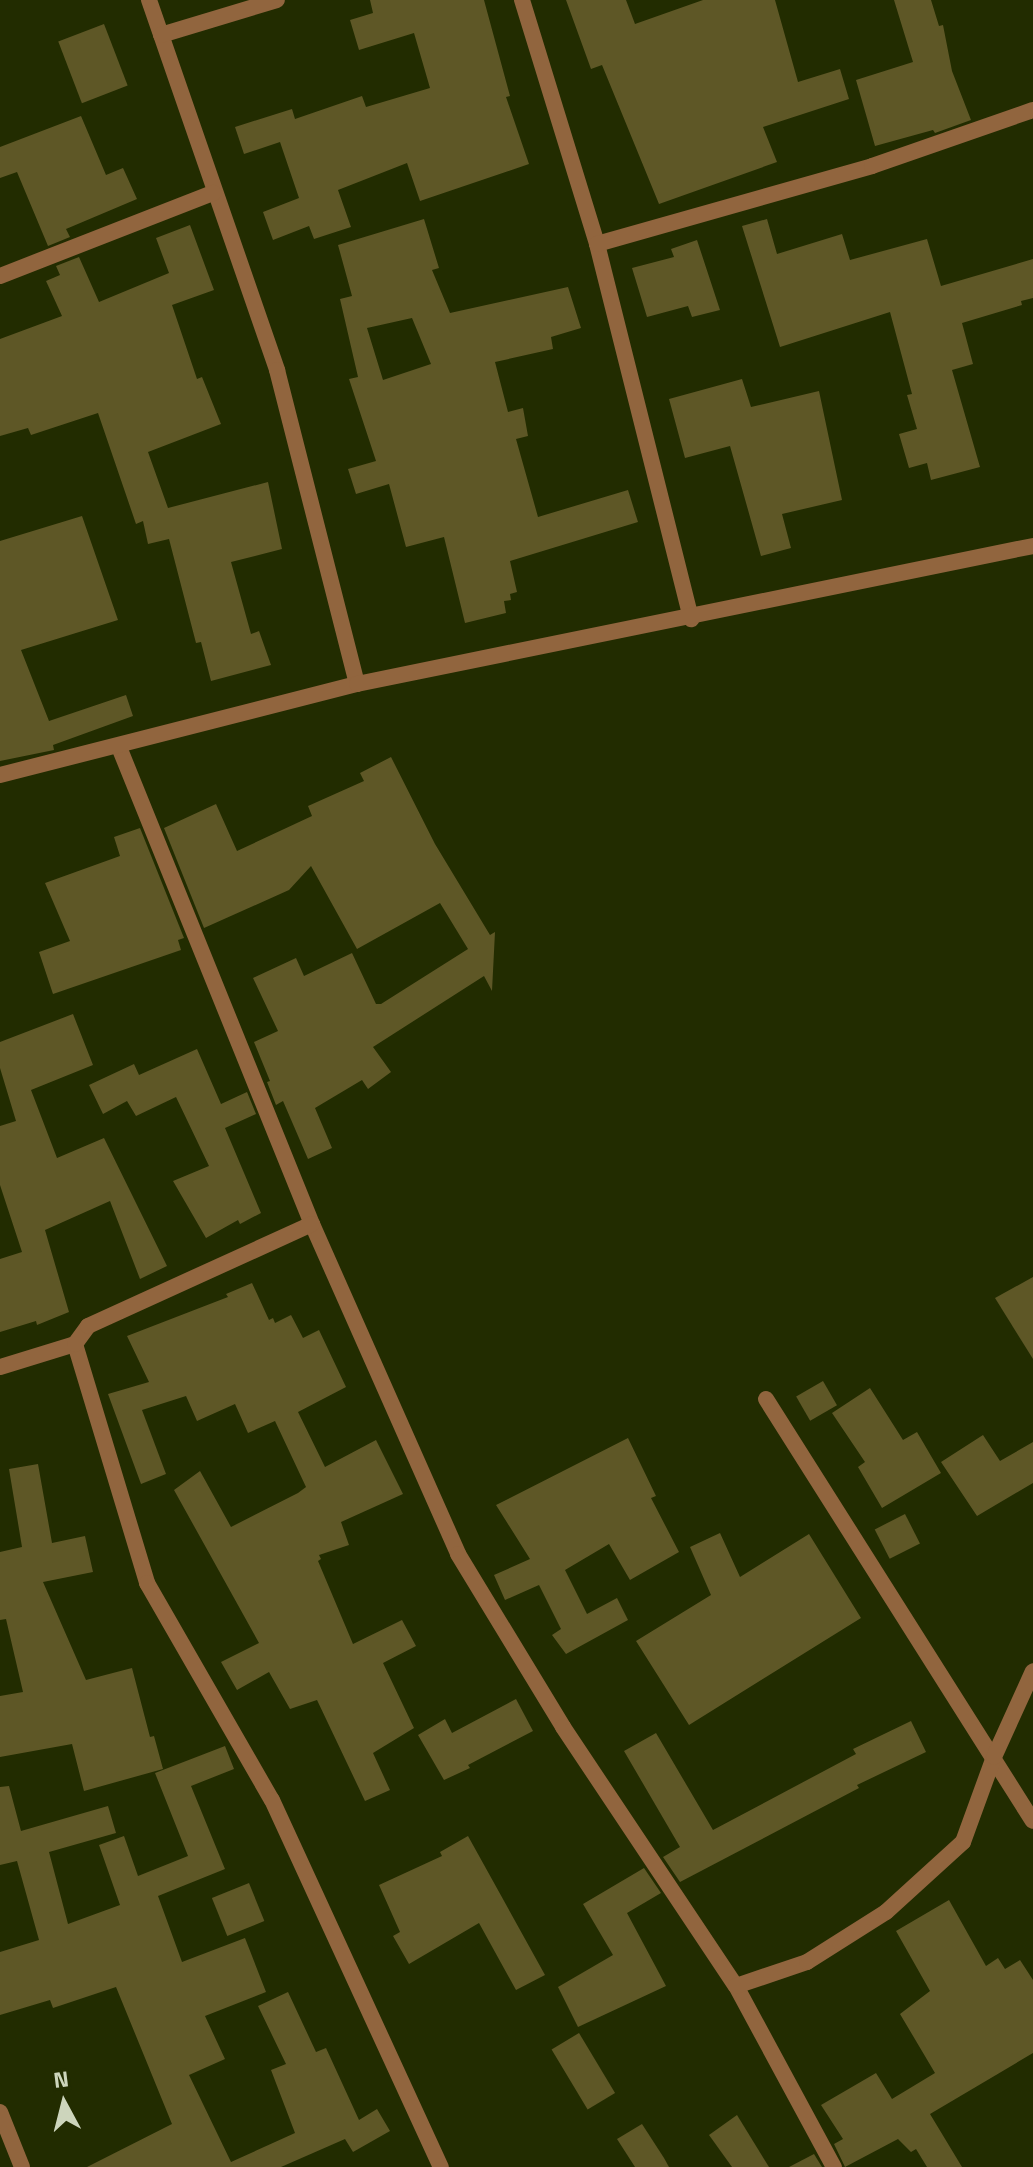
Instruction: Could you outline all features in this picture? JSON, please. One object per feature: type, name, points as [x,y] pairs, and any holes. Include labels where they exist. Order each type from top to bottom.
[{"type":"street","points":[[149,0],[213,193],[277,370],[357,684]]},
{"type":"street","points":[[161,35],[277,0]]},
{"type":"street","points":[[522,0],[597,244],[691,619]]},
{"type":"street","points":[[597,244],[872,166],[1033,110]]},
{"type":"street","points":[[0,276],[213,193]]},
{"type":"street","points":[[0,775],[357,684],[691,619],[1033,546]]},
{"type":"street","points":[[119,747],[312,1224],[458,1554],[563,1727],[736,1986],[834,2167]]},
{"type":"street","points":[[0,1367],[75,1344],[88,1326],[312,1224]]},
{"type":"street","points":[[75,1344],[147,1583],[272,1800],[441,2167]]},
{"type":"street","points":[[766,1399],[1033,1821]]},
{"type":"street","points":[[736,1986],[807,1962],[886,1912],[963,1842],[994,1757],[1033,1671]]},
{"type":"street","points":[[0,2112],[22,2167]]},
{"type":"building","points":[[370,0],[484,0],[510,96],[506,97],[529,164],[420,201],[407,163],[338,190],[351,227],[314,239],[309,226],[273,240],[263,212],[299,198],[280,142],[244,154],[235,127],[292,109],[295,119],[362,96],[366,107],[430,88],[414,33],[359,50],[350,20],[373,13]]},
{"type":"building","points":[[566,0],[626,0],[635,24],[703,0],[775,0],[798,82],[840,69],[849,99],[763,127],[777,162],[659,204],[602,65],[591,69]]},
{"type":"building","points":[[894,0],[931,0],[939,26],[943,25],[952,71],[971,120],[935,133],[933,130],[875,146],[856,80],[913,62]]},
{"type":"building","points":[[104,24],[128,86],[82,103],[58,42]]},
{"type":"building","points":[[81,116],[106,175],[123,168],[137,199],[66,229],[70,237],[48,246],[17,172],[0,178],[0,147]]},
{"type":"building","points":[[424,219],[439,268],[432,270],[450,313],[568,287],[581,328],[551,337],[553,349],[495,362],[508,412],[523,408],[528,436],[516,439],[538,517],[628,490],[638,522],[510,561],[517,592],[510,594],[511,600],[504,601],[506,613],[465,623],[444,537],[406,547],[389,484],[356,494],[348,469],[376,461],[349,379],[358,377],[340,299],[352,296],[338,245]],"holes":[[[412,318],[431,364],[383,380],[367,328]]]},
{"type":"building","points":[[767,219],[777,254],[842,234],[850,260],[927,239],[941,286],[1033,259],[1033,298],[1021,301],[1022,305],[962,323],[973,364],[952,370],[980,467],[931,480],[927,463],[909,468],[899,434],[917,429],[907,395],[912,394],[890,312],[780,347],[742,226]]},
{"type":"building","points":[[190,225],[214,290],[172,305],[197,379],[202,377],[221,424],[148,452],[168,508],[268,482],[282,549],[231,562],[251,634],[259,631],[271,665],[211,681],[201,642],[196,643],[169,539],[148,544],[143,521],[136,524],[98,413],[31,435],[28,428],[0,436],[0,339],[62,316],[46,281],[60,275],[56,266],[79,257],[99,302],[169,273],[156,238]]},
{"type":"building","points":[[697,240],[720,310],[692,317],[688,306],[647,317],[632,268],[674,257],[671,249]]},
{"type":"building","points":[[742,379],[751,407],[819,391],[842,500],[782,514],[791,548],[761,556],[730,446],[685,458],[669,399]]},
{"type":"building","points":[[82,516],[118,620],[21,650],[49,721],[126,695],[133,716],[53,745],[54,750],[0,761],[0,541]]},
{"type":"building","points":[[391,757],[435,844],[490,935],[495,932],[492,991],[484,976],[373,1047],[391,1072],[368,1089],[362,1080],[315,1108],[332,1148],[308,1159],[283,1101],[276,1105],[254,1042],[278,1031],[253,978],[296,958],[304,976],[352,953],[376,1004],[381,1004],[468,949],[440,903],[357,949],[311,866],[289,890],[204,928],[164,828],[216,804],[237,851],[312,816],[308,806],[364,781],[360,773]]},
{"type":"building","points":[[140,828],[184,938],[178,940],[181,950],[53,994],[39,952],[70,941],[45,883],[120,856],[114,837]]},
{"type":"building","points":[[73,1014],[93,1065],[31,1090],[57,1158],[104,1138],[167,1266],[140,1279],[110,1201],[45,1230],[69,1312],[37,1325],[36,1321],[0,1332],[0,1259],[22,1252],[0,1185],[0,1126],[16,1121],[0,1068],[0,1042]]},
{"type":"building","points":[[197,1049],[221,1104],[247,1092],[256,1114],[225,1128],[261,1213],[240,1224],[238,1220],[206,1238],[173,1181],[209,1166],[176,1097],[136,1116],[127,1101],[103,1114],[89,1085],[134,1064],[139,1075]]},
{"type":"building","points":[[1033,1277],[1033,1359],[995,1298]]},
{"type":"building","points":[[252,1283],[269,1320],[273,1318],[275,1323],[291,1315],[303,1338],[319,1330],[346,1387],[298,1412],[325,1467],[376,1440],[403,1494],[341,1522],[349,1545],[319,1555],[321,1559],[318,1561],[353,1644],[402,1620],[416,1646],[383,1663],[414,1728],[373,1753],[390,1790],[365,1801],[317,1700],[290,1709],[269,1672],[237,1690],[221,1662],[259,1643],[174,1490],[200,1471],[231,1527],[298,1493],[306,1487],[275,1421],[248,1433],[235,1404],[197,1421],[186,1396],[142,1410],[166,1474],[141,1484],[108,1394],[149,1382],[127,1336],[228,1297],[226,1294]]},
{"type":"building","points":[[823,1381],[837,1405],[810,1421],[796,1396]]},
{"type":"building","points":[[870,1388],[903,1440],[917,1432],[941,1473],[882,1508],[858,1467],[865,1462],[832,1413]]},
{"type":"building","points":[[983,1435],[1000,1461],[1033,1442],[1033,1483],[977,1516],[941,1462]]},
{"type":"building","points":[[628,1438],[656,1496],[651,1498],[679,1552],[630,1580],[609,1544],[565,1570],[587,1614],[617,1598],[628,1620],[566,1654],[552,1635],[561,1629],[539,1585],[505,1600],[494,1575],[530,1559],[496,1505]]},
{"type":"building","points":[[38,1464],[52,1543],[85,1536],[93,1572],[43,1582],[86,1680],[132,1668],[150,1737],[154,1736],[163,1769],[84,1791],[72,1744],[0,1757],[0,1696],[23,1692],[6,1619],[0,1620],[0,1552],[22,1547],[9,1469]]},
{"type":"building","points":[[905,1514],[920,1543],[890,1559],[875,1529]]},
{"type":"building","points":[[720,1533],[740,1577],[809,1534],[861,1618],[689,1725],[636,1641],[711,1595],[690,1547]]},
{"type":"building","points":[[516,1699],[533,1731],[444,1780],[418,1735],[445,1719],[452,1733]]},
{"type":"building","points":[[911,1721],[926,1752],[857,1785],[859,1788],[680,1882],[663,1857],[680,1847],[624,1751],[656,1733],[713,1830],[856,1754],[853,1749]]},
{"type":"building","points":[[225,1746],[234,1769],[191,1786],[225,1869],[158,1896],[182,1962],[245,1938],[266,1992],[205,2016],[225,2059],[189,2075],[231,2162],[295,2133],[271,2070],[286,2064],[258,2006],[288,1992],[316,2052],[326,2048],[359,2120],[377,2109],[390,2131],[353,2152],[345,2139],[281,2167],[87,2167],[172,2124],[116,1987],[53,2008],[50,2000],[0,2015],[0,1952],[39,1940],[17,1861],[0,1865],[0,1787],[9,1786],[21,1831],[108,1806],[116,1833],[49,1852],[68,1924],[120,1905],[99,1845],[124,1836],[138,1876],[188,1856],[155,1773]]},
{"type":"building","points":[[468,1836],[545,1975],[516,1990],[479,1923],[409,1964],[393,1936],[400,1932],[379,1885],[442,1856],[440,1852]]},
{"type":"building","points":[[644,1868],[661,1893],[627,1913],[666,1986],[578,2027],[558,1987],[613,1955],[583,1904]]},
{"type":"building","points":[[249,1883],[264,1921],[227,1936],[212,1898]]},
{"type":"building","points":[[949,1900],[986,1966],[998,1958],[1005,1969],[1020,1960],[1033,1980],[1033,2053],[930,2114],[962,2167],[927,2167],[916,2149],[911,2152],[898,2139],[845,2167],[834,2144],[843,2139],[821,2105],[876,2073],[892,2099],[935,2073],[900,2014],[930,1991],[896,1931]]},
{"type":"building","points":[[579,2033],[615,2093],[588,2109],[552,2049]]},
{"type":"building","points":[[737,2115],[769,2167],[732,2167],[709,2135]]},
{"type":"building","points":[[642,2124],[669,2167],[635,2167],[617,2139]]},
{"type":"building","points":[[814,2154],[822,2167],[789,2167]]}]
